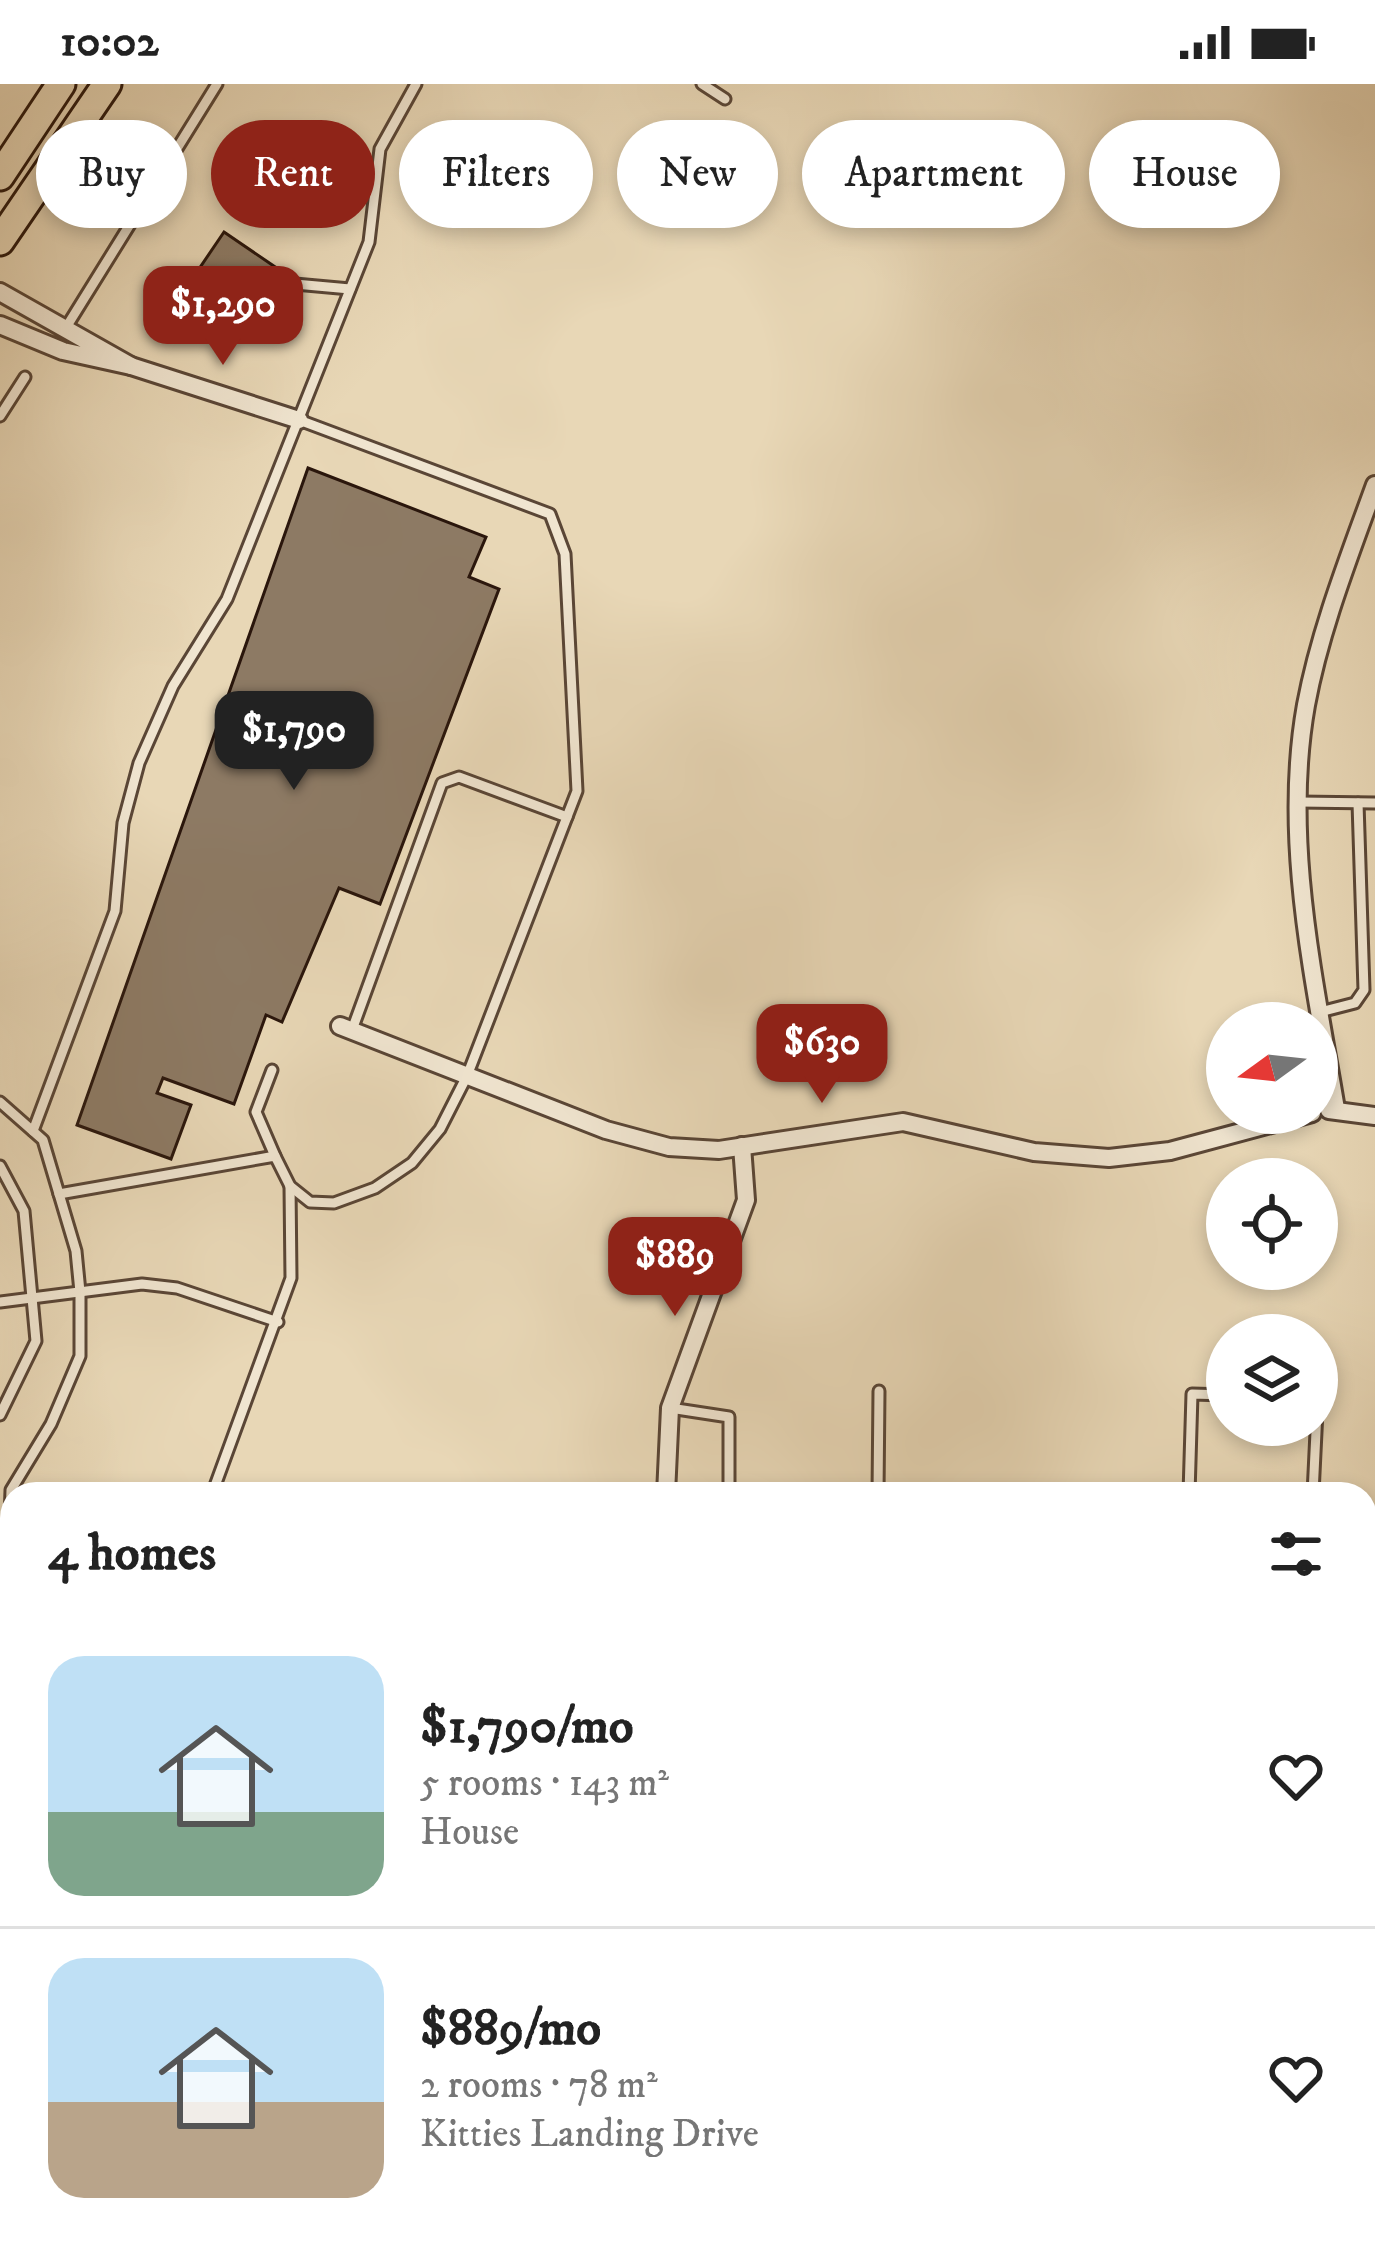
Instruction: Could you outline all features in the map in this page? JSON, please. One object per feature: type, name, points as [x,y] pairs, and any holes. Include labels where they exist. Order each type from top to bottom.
[{"type":"main road","points":[[0,176],[62,84]]},
{"type":"main road","points":[[0,242],[107,84]]},
{"type":"street","points":[[0,292],[131,366]]},
{"type":"street","points":[[0,325],[63,351],[131,366],[299,420]]},
{"type":"street","points":[[1318,1002],[1301,899],[1299,802],[1306,705],[1338,584],[1375,485]]},
{"type":"street","points":[[346,1028],[606,1130],[669,1148],[742,1146],[903,1122],[1034,1153],[1109,1158],[1170,1151],[1235,1134]]},
{"type":"street","points":[[1338,1113],[1375,1116]]},
{"type":"street","points":[[667,1482],[670,1408],[746,1200],[742,1146]]},
{"type":"lane","points":[[67,326],[217,84]]},
{"type":"lane","points":[[32,1131],[115,911],[123,823],[139,763],[173,686],[227,599],[369,242],[380,149],[416,84]]},
{"type":"lane","points":[[702,84],[725,99]]},
{"type":"lane","points":[[295,284],[350,290]]},
{"type":"lane","points":[[0,416],[25,377]]},
{"type":"lane","points":[[272,1070],[256,1112],[290,1186],[310,1202],[334,1203],[375,1188],[412,1163],[440,1129],[467,1076],[577,790],[578,735],[565,554],[550,514],[299,420]]},
{"type":"lane","points":[[346,1028],[442,783],[459,776],[567,817]]},
{"type":"lane","points":[[1299,802],[1375,803]]},
{"type":"lane","points":[[1338,1007],[1355,1003],[1364,990],[1358,802]]},
{"type":"lane","points":[[0,1102],[43,1140],[80,1292],[80,1356],[51,1424],[16,1482]]},
{"type":"lane","points":[[59,1194],[275,1156]]},
{"type":"lane","points":[[0,1166],[24,1211],[36,1341],[0,1415]]},
{"type":"lane","points":[[217,1482],[291,1278],[290,1186]]},
{"type":"lane","points":[[0,1302],[142,1284],[177,1288],[278,1322]]},
{"type":"lane","points":[[878,1482],[879,1391]]},
{"type":"lane","points":[[1189,1482],[1192,1394],[1206,1394]]},
{"type":"lane","points":[[670,1408],[729,1417],[729,1482]]},
{"type":"lane","points":[[1314,1482],[1315,1446]]},
{"type":"building","points":[[224,232],[281,271],[241,331],[184,291]]},
{"type":"building","points":[[308,468],[486,537],[469,577],[499,589],[380,904],[339,888],[282,1022],[266,1015],[234,1104],[163,1078],[157,1093],[191,1105],[171,1159],[77,1125]]}]
